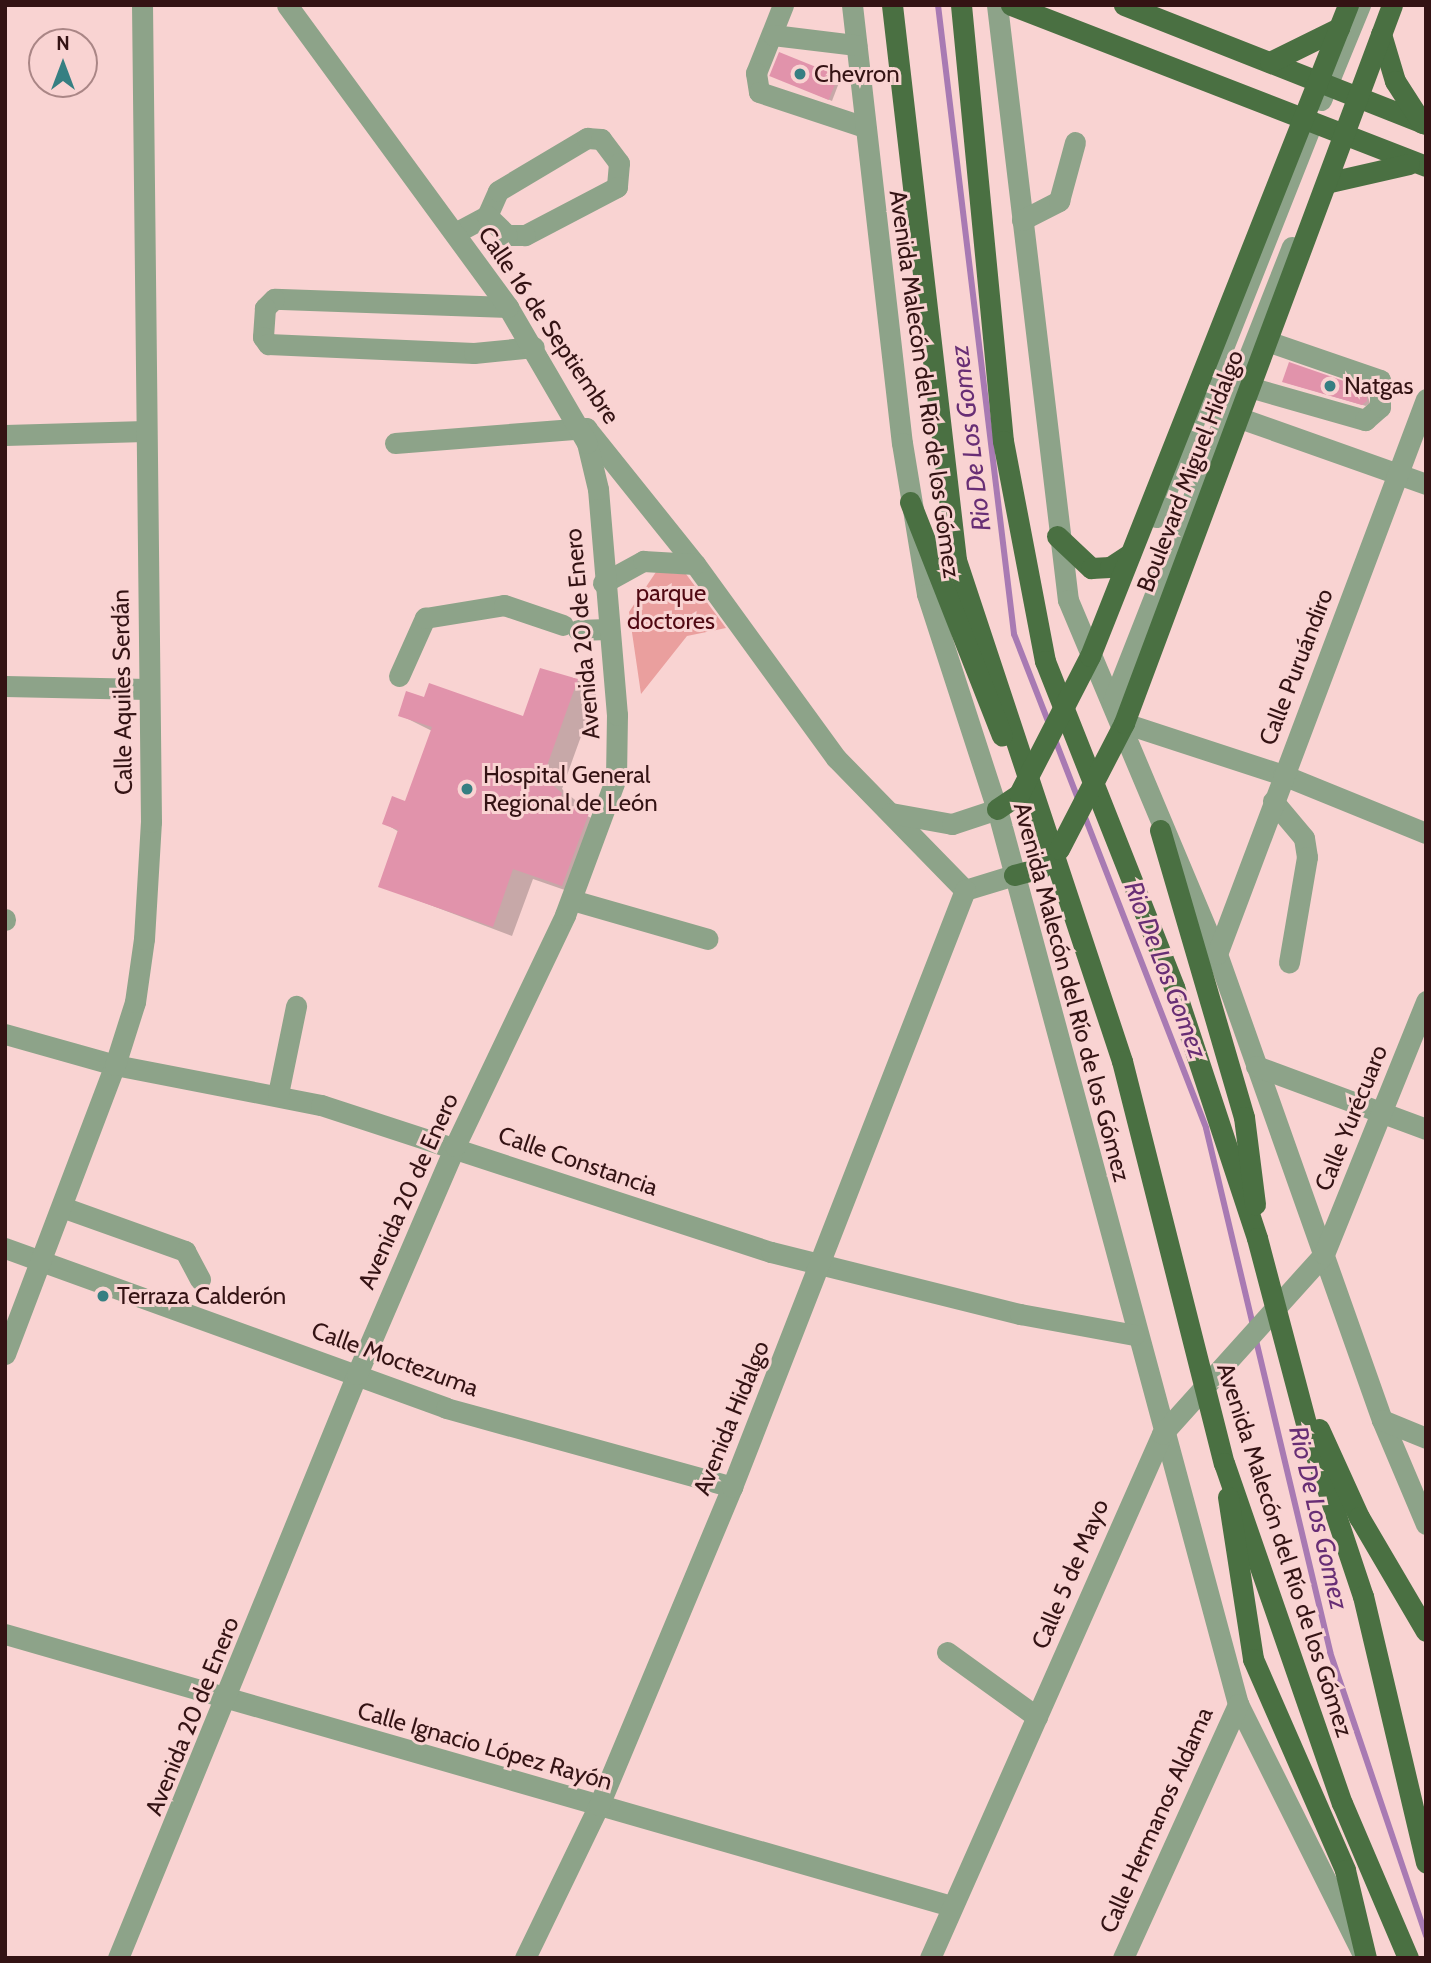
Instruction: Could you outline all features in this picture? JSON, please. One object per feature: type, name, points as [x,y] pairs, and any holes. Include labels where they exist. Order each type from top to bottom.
[{"type":"main road","name":"Avenida Malecón del Río de los Gómez","points":[[892,5],[948,524],[1024,779],[1122,1061],[1224,1464],[1342,1803],[1408,1958]]},
{"type":"main road","name":"Avenida Malecón del Río de los Gómez","points":[[961,5],[1003,441],[1045,661],[1174,987],[1257,1238],[1290,1366],[1363,1596],[1426,1863]]},
{"type":"main road","points":[[1011,5],[1037,10],[1308,123],[1426,166]]},
{"type":"main road","points":[[1124,5],[1424,124]]},
{"type":"main road","name":"Boulevard Miguel Hidalgo","points":[[997,809],[1024,779],[1092,660],[1130,554],[1324,84],[1348,5]]},
{"type":"main road","name":"Boulevard Miguel Hidalgo","points":[[1014,875],[1041,868],[1059,849],[1124,723],[1237,417],[1330,182],[1342,136],[1392,5]]},
{"type":"main road","points":[[1270,62],[1339,28]]},
{"type":"main road","points":[[1381,33],[1395,81],[1424,124]]},
{"type":"main road","points":[[1330,182],[1372,168],[1426,166]]},
{"type":"main road","points":[[911,502],[989,705],[1024,779]]},
{"type":"main road","points":[[1057,536],[1091,568],[1110,567],[1130,554]]},
{"type":"main road","points":[[1160,830],[1244,1117],[1257,1238]]},
{"type":"main road","points":[[1290,1366],[1359,1517],[1426,1631]]},
{"type":"main road","points":[[1224,1464],[1254,1659],[1352,1888],[1366,1958]]},
{"type":"street","name":"Calle Aquiles Serdán","points":[[5,1354],[115,1065],[135,1002],[144,939],[151,822],[147,689],[142,5]]},
{"type":"street","name":"Calle 16 de Septiembre","points":[[287,5],[508,307],[579,426],[695,564],[836,758],[965,890]]},
{"type":"street","points":[[783,5],[756,73],[759,92],[865,127]]},
{"type":"street","name":"Avenida Malecón del Río de los Gómez","points":[[852,5],[911,502],[927,594],[997,809],[1134,1335],[1238,1704],[1366,1958]]},
{"type":"street","points":[[997,5],[1057,536],[1068,600],[1092,660],[1124,723],[1160,830],[1217,954],[1319,1259],[1426,1524]]},
{"type":"street","points":[[1324,84],[1360,5]]},
{"type":"street","points":[[1356,97],[1381,5]]},
{"type":"street","points":[[773,35],[856,45]]},
{"type":"street","points":[[1092,660],[1217,375],[1308,123]]},
{"type":"street","points":[[1113,701],[1342,136]]},
{"type":"street","points":[[456,233],[487,216],[498,191],[587,138],[601,139],[619,163],[617,187],[525,235],[507,235],[487,216]]},
{"type":"street","points":[[1023,219],[1059,201],[1075,142]]},
{"type":"street","points":[[508,307],[274,299],[265,308],[263,337],[268,344],[474,353],[534,347]]},
{"type":"street","points":[[1249,387],[1365,420],[1380,407],[1380,380],[1267,341]]},
{"type":"street","name":"Calle Puruándiro","points":[[1217,954],[1426,399]]},
{"type":"street","points":[[1237,417],[1426,484]]},
{"type":"street","points":[[395,443],[579,426]]},
{"type":"street","name":"Avenida 20 de Enero","points":[[118,1958],[227,1702],[357,1374],[454,1146],[572,900],[616,778],[598,489],[579,426]]},
{"type":"street","points":[[5,435],[145,431]]},
{"type":"street","points":[[603,583],[643,561],[695,564]]},
{"type":"street","points":[[399,676],[425,618],[504,605],[571,627],[608,629]]},
{"type":"street","points":[[5,686],[147,689]]},
{"type":"street","points":[[1124,723],[1283,775],[1426,833]]},
{"type":"street","points":[[1273,801],[1304,838],[1307,856],[1289,962]]},
{"type":"street","name":"Boulevard Miguel Hidalgo","points":[[887,812],[952,824],[997,809]]},
{"type":"street","name":"Boulevard Miguel Hidalgo","points":[[965,890],[1014,875]]},
{"type":"street","name":"Avenida Hidalgo","points":[[526,1958],[599,1805],[732,1487],[965,890]]},
{"type":"street","points":[[572,900],[708,939]]},
{"type":"street","name":"Calle Yurécuaro","points":[[1319,1259],[1383,1115],[1426,1001]]},
{"type":"street","points":[[278,1094],[296,1006]]},
{"type":"street","name":"Calle Constancia","points":[[5,1034],[115,1065],[278,1094],[454,1146],[714,1236],[1020,1314],[1134,1335]]},
{"type":"street","points":[[1256,1066],[1426,1129]]},
{"type":"street","points":[[61,1207],[184,1251],[200,1279]]},
{"type":"street","name":"Calle Moctezuma","points":[[5,1248],[459,1412],[732,1487]]},
{"type":"street","name":"Calle 5 de Mayo","points":[[930,1958],[1162,1434],[1182,1406],[1319,1259]]},
{"type":"street","points":[[1382,1420],[1426,1438]]},
{"type":"street","name":"Calle Ignacio López Rayón","points":[[5,1634],[227,1702],[951,1906]]},
{"type":"street","points":[[947,1652],[1037,1717]]},
{"type":"street","name":"Calle Hermanos Aldama","points":[[1123,1958],[1238,1704]]},
{"type":"green space","name":"parque doctores","points":[[656,572],[686,574],[726,628],[687,636],[641,694],[629,612]]},
{"type":"building","name":"Chevron","points":[[779,52],[838,76],[829,100],[769,76]]},
{"type":"building","name":"Natgas","points":[[1289,362],[1367,389],[1367,401],[1362,405],[1282,382]]},
{"type":"building","points":[[540,668],[578,679],[543,777],[562,793],[559,803],[589,813],[562,886],[513,869],[493,927],[378,887],[398,830],[382,824],[392,796],[405,801],[432,727],[398,716],[406,691],[424,697],[429,683],[523,716]]},
{"type":"waterway","name":"Rio De Los Gomez","points":[[938,5],[1014,634],[1049,724]]},
{"type":"waterway","name":"Rio De Los Gomez","points":[[1054,737],[1078,799]]},
{"type":"waterway","name":"Rio De Los Gomez","points":[[1083,812],[1206,1128],[1253,1326]]},
{"type":"waterway","name":"Rio De Los Gomez","points":[[1255,1336],[1330,1652],[1426,1936]]},
{"type":"place","name":"Chevron","points":[[800,74]]},
{"type":"place","name":"Natgas","points":[[1330,386]]},
{"type":"place","name":"Hospital General Regional de León","points":[[467,789]]},
{"type":"place","name":"Terraza Calderón","points":[[103,1296]]}]
